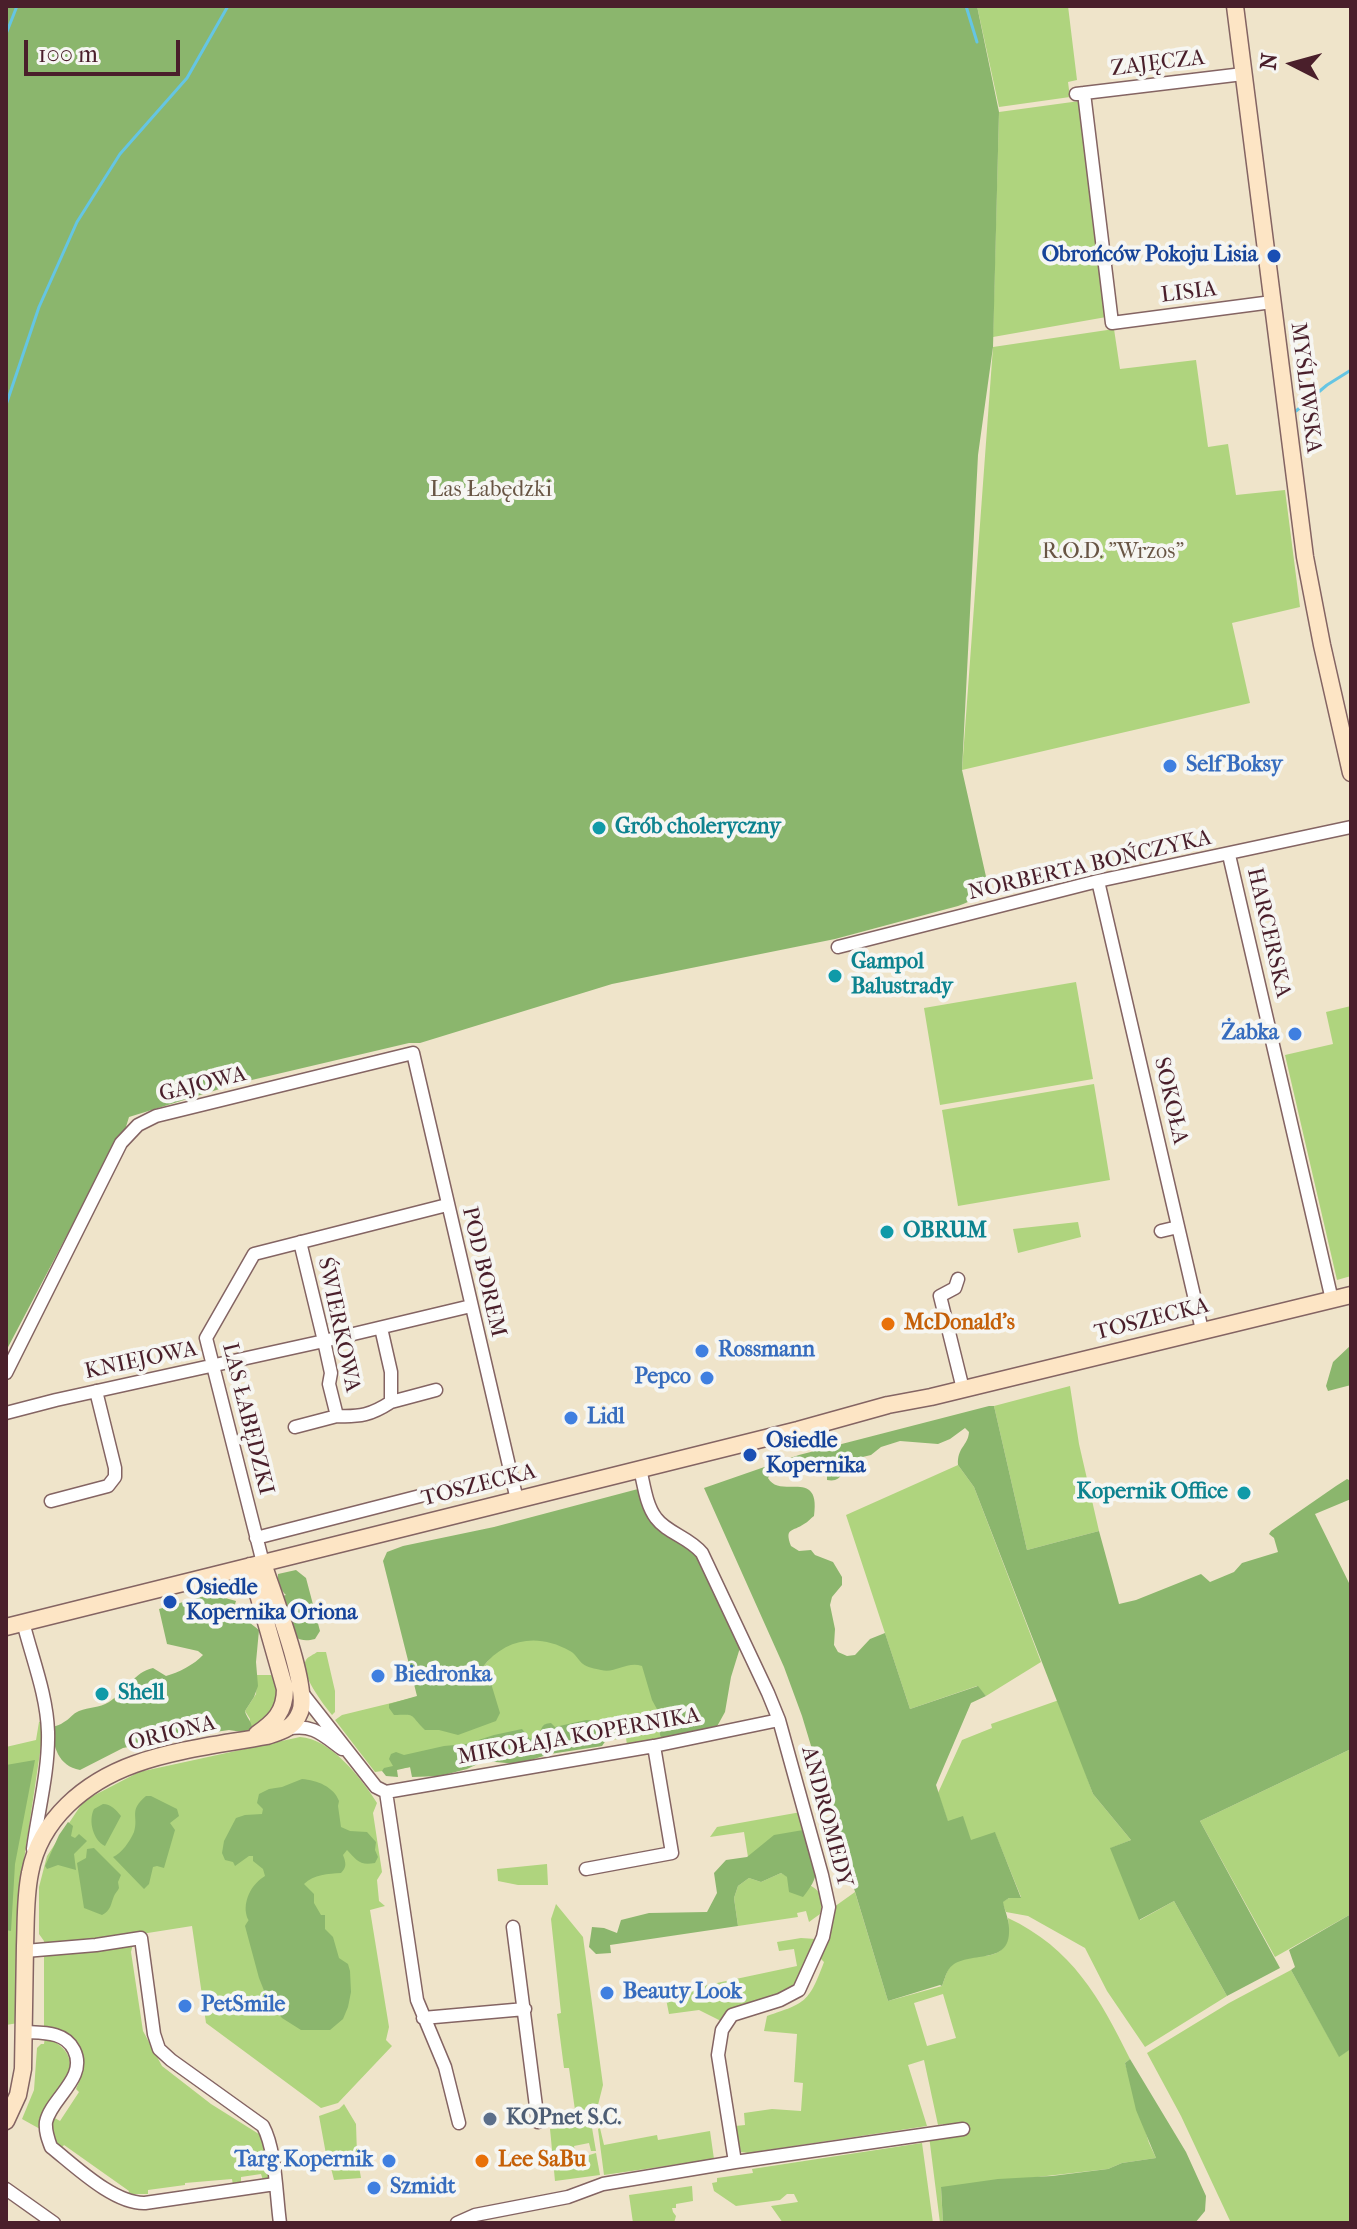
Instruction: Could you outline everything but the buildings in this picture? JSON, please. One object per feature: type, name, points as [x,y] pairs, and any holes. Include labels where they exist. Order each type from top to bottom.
[{"type":"street","name":"MYŚLIWSKA","points":[[1235,6],[1305,557],[1351,773]]},
{"type":"street","name":"ZAJĘCZA","points":[[1112,323],[1080,94],[1243,74]]},
{"type":"street","name":"LISIA","points":[[1112,323],[1272,302]]},
{"type":"street","name":"NORBERTA BOŃCZYKA","points":[[838,947],[1098,881],[1351,827]]},
{"type":"street","name":"HARCERSKA","points":[[1229,855],[1332,1300]]},
{"type":"street","name":"SOKOŁA","points":[[1098,881],[1202,1330]]},
{"type":"street","name":"POD BOREM","points":[[413,1053],[517,1500]]},
{"type":"street","name":"GAJOWA","points":[[6,1373],[121,1143],[138,1125],[156,1116],[413,1053]]},
{"type":"street","name":"LAS ŁABĘDZKI","points":[[256,1565],[256,1538],[206,1338],[254,1254],[447,1205]]},
{"type":"street","points":[[1161,1231],[1178,1227]]},
{"type":"street","name":"ŚWIERKOWA","points":[[300,1242],[331,1373],[329,1384],[337,1416]]},
{"type":"street","points":[[958,1279],[955,1288],[940,1296],[963,1389]]},
{"type":"street","name":"TOSZECKA","points":[[6,1627],[888,1405],[1351,1295]]},
{"type":"street","name":"KNIEJOWA","points":[[6,1413],[471,1306]]},
{"type":"street","name":"ŚWIERKOWA","points":[[381,1328],[391,1372],[391,1402]]},
{"type":"street","name":"ŚWIERKOWA","points":[[295,1427],[337,1416],[374,1413],[391,1402],[436,1390]]},
{"type":"street","points":[[51,1501],[108,1486],[115,1477],[96,1391]]},
{"type":"street","name":"ANDROMEDY","points":[[640,1469],[656,1518],[693,1542],[709,1566],[768,1691],[779,1720],[829,1907],[823,1937],[799,1990],[780,2000],[732,2015],[722,2030],[718,2055],[735,2162]]},
{"type":"street","name":"TOSZECKA","points":[[256,1538],[510,1473]]},
{"type":"street","points":[[256,1565],[286,1659],[296,1713],[351,1756],[376,1787],[386,1792],[417,2000],[445,2067],[459,2123]]},
{"type":"street","points":[[23,1622],[48,1733],[32,1864]]},
{"type":"street","name":"ORIONA","points":[[6,2121],[20,2087],[23,2069],[27,1894],[32,1864],[45,1834],[61,1811],[85,1790],[129,1767],[245,1740],[296,1713]]},
{"type":"street","name":"MIKOŁAJA KOPERNIKA","points":[[386,1792],[654,1746],[779,1720]]},
{"type":"street","points":[[586,1869],[672,1853],[654,1746]]},
{"type":"street","points":[[513,1927],[538,2122]]},
{"type":"street","points":[[25,1951],[141,1938],[152,2028],[159,2049],[263,2126],[267,2133],[280,2223]]},
{"type":"street","points":[[423,2018],[525,2009]]},
{"type":"street","points":[[24,2032],[56,2034],[73,2046],[78,2062],[76,2071],[47,2119],[47,2136],[51,2147],[121,2198],[138,2204],[151,2203],[275,2184]]},
{"type":"street","points":[[457,2223],[475,2215],[568,2197],[603,2184],[963,2129]]},
{"type":"street","points":[[6,2189],[54,2223]]},
{"type":"green space","name":"Las Łabędzki","points":[[6,6],[977,6],[999,112],[993,347],[978,455],[962,770],[987,881],[979,894],[958,906],[835,939],[612,984],[420,1043],[239,1083],[129,1117],[121,1143],[97,1178],[6,1351]]},
{"type":"green space","points":[[977,6],[1068,6],[1077,80],[1068,82],[1070,97],[999,107]]},
{"type":"green space","points":[[1087,100],[1112,316],[993,337],[999,112]]},
{"type":"green space","name":"R.O.D. \"Wrzos\"","points":[[1114,329],[1120,369],[1196,360],[1208,447],[1228,444],[1236,495],[1285,490],[1300,607],[1232,623],[1250,703],[962,770],[993,347]]},
{"type":"green space","points":[[1076,982],[1093,1079],[940,1105],[924,1008]]},
{"type":"green space","points":[[1351,1006],[1351,1276],[1337,1280],[1285,1055],[1333,1044],[1326,1012]]},
{"type":"green space","points":[[1094,1084],[1110,1180],[958,1206],[942,1110]]},
{"type":"green space","points":[[1078,1222],[1081,1237],[1018,1253],[1013,1229]]},
{"type":"green space","points":[[1351,1345],[1351,1385],[1328,1391],[1326,1386],[1333,1362]]},
{"type":"green space","points":[[1070,1386],[1079,1444],[1099,1531],[1027,1550],[994,1406]]},
{"type":"green space","points":[[994,1406],[1027,1550],[1099,1531],[1119,1604],[1201,1574],[1210,1582],[1234,1572],[1242,1563],[1278,1552],[1274,1538],[1269,1534],[1271,1531],[1347,1479],[1351,1481],[1351,1499],[1315,1514],[1351,1587],[1351,1749],[1200,1821],[1280,1968],[1227,1996],[1174,1901],[1139,1920],[1110,1848],[1131,1840],[1093,1794],[974,1487],[958,1465],[959,1454],[969,1432],[965,1428],[938,1444],[900,1441],[881,1447],[871,1455],[850,1460],[836,1480],[827,1480],[827,1474],[816,1469],[774,1469],[768,1478],[781,1486],[806,1488],[815,1501],[814,1516],[791,1531],[789,1540],[791,1546],[799,1551],[811,1550],[815,1555],[833,1562],[842,1577],[842,1585],[832,1597],[830,1605],[835,1629],[834,1645],[838,1652],[855,1655],[870,1639],[885,1633],[910,1709],[978,1686],[986,1696],[971,1703],[936,1785],[948,1821],[963,1816],[971,1840],[995,1832],[1021,1898],[1009,1898],[1003,1902],[1009,1924],[1007,1943],[994,1954],[956,1963],[948,1971],[942,1986],[888,2001],[802,1716],[784,1667],[704,1488],[799,1455]]},
{"type":"green space","points":[[958,1465],[974,1487],[1041,1662],[986,1696],[977,1686],[910,1709],[846,1515]]},
{"type":"green space","points":[[638,1489],[647,1516],[656,1518],[693,1542],[743,1638],[731,1677],[725,1712],[715,1730],[661,1739],[658,1711],[642,1666],[631,1665],[606,1671],[584,1665],[572,1652],[558,1645],[534,1641],[501,1650],[482,1668],[490,1680],[500,1713],[496,1721],[458,1735],[425,1730],[412,1716],[394,1715],[389,1704],[417,1696],[383,1561],[387,1552]]},
{"type":"green space","points":[[296,1570],[306,1578],[320,1631],[315,1639],[295,1637],[282,1596],[286,1595],[278,1574]]},
{"type":"green space","points":[[211,1594],[236,1601],[230,1621],[250,1623],[259,1630],[256,1662],[258,1686],[245,1711],[251,1724],[249,1733],[229,1730],[123,1748],[80,1770],[66,1764],[55,1748],[52,1727],[79,1711],[109,1702],[146,1670],[153,1668],[166,1676],[200,1658],[203,1655],[198,1651],[167,1644],[159,1609]]},
{"type":"green space","points":[[513,1631],[566,1643],[609,1667],[645,1662],[665,1717],[657,1723],[661,1739],[627,1745],[626,1738],[375,1772],[335,1720],[342,1715],[424,1695],[482,1668]]},
{"type":"green space","points":[[317,1652],[326,1652],[335,1691],[335,1712],[332,1715],[313,1688],[304,1665]]},
{"type":"green space","points":[[257,1675],[271,1675],[278,1680],[279,1707],[249,1733],[250,1719],[245,1711],[256,1694]]},
{"type":"green space","points":[[1059,1700],[1093,1794],[1131,1840],[1111,1848],[1140,1920],[1174,1901],[1227,1996],[1145,2047],[1107,1991],[1085,1948],[1028,1916],[1006,1912],[1002,1902],[1021,1897],[995,1833],[971,1841],[948,1822],[938,1793],[962,1740],[992,1728],[991,1724]]},
{"type":"green space","points":[[627,1717],[633,1724],[627,1738],[609,1736],[602,1746],[550,1754],[518,1764],[484,1761],[440,1776],[412,1777],[410,1767],[397,1770],[398,1777],[386,1776],[382,1771],[393,1766],[389,1759],[396,1752],[404,1755],[466,1744],[522,1729],[530,1739],[548,1723],[555,1727],[586,1720],[606,1721]]},
{"type":"green space","points":[[43,1720],[23,1867],[18,2023],[6,2025],[6,1747],[36,1740],[39,1722]]},
{"type":"green space","points":[[300,1737],[323,1744],[334,1752],[377,1803],[373,1813],[382,1872],[377,1880],[379,1901],[385,1906],[370,1910],[389,2027],[386,2040],[392,2046],[338,2103],[321,2108],[206,2023],[192,1926],[135,1935],[131,1952],[143,2031],[162,2066],[211,2104],[262,2136],[271,2179],[263,2180],[261,2174],[241,2177],[241,2184],[233,2185],[232,2179],[185,2183],[148,2190],[148,2194],[128,2194],[129,2191],[64,2145],[60,2150],[53,2139],[53,2117],[60,2121],[79,2092],[76,2089],[81,2077],[82,2058],[69,2036],[44,2027],[44,1941],[39,1934],[39,1887],[47,1856],[81,1805],[139,1772]]},
{"type":"green space","points":[[1351,1749],[1351,1914],[1275,1957],[1200,1821]]},
{"type":"green space","points":[[35,1760],[15,1864],[11,1931],[6,1930],[6,1765]]},
{"type":"green space","points":[[302,1779],[319,1783],[333,1792],[339,1801],[341,1827],[367,1832],[376,1842],[378,1857],[375,1863],[365,1864],[347,1850],[343,1855],[345,1865],[341,1873],[317,1876],[304,1884],[314,1894],[314,1903],[321,1915],[325,1915],[325,1929],[333,1937],[339,1958],[348,1964],[350,1971],[348,2007],[343,2019],[330,2030],[301,2030],[282,2018],[269,2003],[245,1926],[248,1897],[253,1887],[265,1876],[263,1869],[253,1861],[253,1856],[235,1866],[233,1862],[225,1860],[222,1853],[224,1841],[236,1818],[262,1814],[263,1809],[257,1803],[259,1794]]},
{"type":"green space","points":[[146,1796],[177,1809],[179,1816],[170,1823],[175,1830],[164,1868],[153,1867],[149,1884],[144,1889],[113,1857],[123,1850],[132,1835],[137,1806]]},
{"type":"green space","points":[[103,1804],[111,1806],[121,1816],[105,1846],[97,1839],[92,1824],[94,1809]]},
{"type":"green space","points":[[801,1812],[806,1829],[748,1857],[744,1832],[710,1837],[717,1827]]},
{"type":"green space","points":[[68,1822],[73,1826],[71,1836],[75,1838],[79,1834],[87,1841],[74,1854],[76,1870],[58,1865],[47,1869],[45,1866]]},
{"type":"green space","points":[[809,1829],[817,1864],[814,1880],[803,1897],[789,1892],[787,1877],[781,1873],[761,1882],[749,1878],[738,1886],[734,1898],[738,1926],[610,1945],[611,1953],[596,1954],[589,1947],[592,1927],[617,1933],[621,1920],[649,1913],[707,1912],[717,1893],[714,1873],[726,1860],[747,1857],[774,1835]]},
{"type":"green space","points":[[94,1848],[121,1875],[110,1907],[102,1915],[84,1908],[77,1863],[86,1858],[87,1849]]},
{"type":"green space","points":[[547,1864],[548,1885],[498,1881],[497,1869]]},
{"type":"green space","points":[[781,1873],[817,1890],[822,1904],[820,1914],[809,1922],[806,1911],[797,1913],[798,1917],[738,1926],[734,1898],[738,1886],[749,1878],[761,1882]]},
{"type":"green space","points":[[855,1892],[888,2001],[942,1986],[949,1968],[958,1961],[997,1953],[1004,1947],[1008,1936],[1008,1918],[1050,1944],[1095,1995],[1130,2059],[1125,2063],[1156,2158],[1122,2163],[1108,2169],[941,2188],[943,2223],[940,2223],[929,2136],[945,2133],[943,2124],[938,2125],[924,2060],[908,2065],[927,2126],[741,2152],[735,2126],[745,2125],[744,2113],[772,2109],[801,2111],[803,2083],[794,2082],[797,2034],[764,2031],[767,2016],[798,2004],[810,1993],[824,1962],[819,1957],[834,1907]],"holes":[[[943,1994],[956,2038],[927,2046],[914,2003]]]},
{"type":"green space","points":[[556,1904],[583,1937],[603,2085],[594,2121],[591,2122],[596,2151],[591,2151],[589,2143],[574,2146],[577,2161],[596,2153],[600,2175],[555,2181],[550,2129],[582,2124],[577,2124],[569,2068],[564,2068],[557,2014],[561,2013],[551,1919]]},
{"type":"green space","points":[[1351,1914],[1351,2049],[1339,2057],[1291,1970],[1295,1967],[1289,1950]]},
{"type":"green space","points":[[816,1939],[802,1983],[723,2022],[699,2010],[669,2014],[665,1994],[797,1966],[794,1949],[779,1951],[777,1942]]},
{"type":"green space","points":[[1291,1970],[1339,2056],[1351,2049],[1351,2223],[1231,2223],[1181,2116],[1147,2053]]},
{"type":"green space","points":[[45,2037],[65,2050],[70,2066],[69,2073],[39,2119],[40,2129],[22,2119],[34,2090],[37,2048],[44,2044]]},
{"type":"green space","points":[[1130,2059],[1186,2152],[1206,2196],[1205,2211],[1195,2223],[943,2223],[941,2187],[1108,2169],[1122,2163],[1156,2158],[1136,2110],[1125,2063]]},
{"type":"green space","points":[[344,2104],[356,2124],[361,2178],[334,2180],[328,2165],[319,2116]]},
{"type":"green space","points":[[600,2128],[604,2145],[657,2135],[658,2140],[710,2131],[714,2159],[604,2175]]},
{"type":"green space","points":[[922,2143],[933,2223],[783,2223],[771,2206],[798,2202],[794,2194],[787,2194],[780,2200],[736,2206],[714,2191],[712,2183],[717,2182],[717,2178],[753,2173],[752,2169]]},
{"type":"green space","points":[[692,2186],[693,2201],[676,2204],[676,2208],[672,2208],[676,2216],[674,2223],[633,2223],[629,2195]]},
{"type":"waterway","points":[[6,34],[17,6]]},
{"type":"waterway","points":[[6,405],[39,307],[77,222],[120,154],[187,78],[228,6]]},
{"type":"waterway","points":[[966,6],[977,42]]},
{"type":"waterway","points":[[1296,411],[1351,370]]},
{"type":"place","name":"Obrońców Pokoju Lisia","points":[[1274,256]]},
{"type":"place","name":"Self Boksy","points":[[1170,766]]},
{"type":"place","name":"Grób choleryczny","points":[[599,828]]},
{"type":"place","name":"Gampol Balustrady","points":[[835,976]]},
{"type":"place","name":"Żabka","points":[[1295,1034]]},
{"type":"place","name":"OBRUM","points":[[887,1232]]},
{"type":"place","name":"McDonald's","points":[[888,1324]]},
{"type":"place","name":"Rossmann","points":[[702,1351]]},
{"type":"place","name":"Pepco","points":[[707,1378]]},
{"type":"place","name":"Lidl","points":[[571,1418]]},
{"type":"place","name":"Osiedle Kopernika","points":[[750,1455]]},
{"type":"place","name":"Kopernik Office","points":[[1244,1493]]},
{"type":"place","name":"Osiedle Kopernika Oriona","points":[[170,1602]]},
{"type":"place","name":"Biedronka","points":[[378,1676]]},
{"type":"place","name":"Shell","points":[[102,1694]]},
{"type":"place","name":"Beauty Look","points":[[607,1993]]},
{"type":"place","name":"PetSmile","points":[[185,2006]]},
{"type":"place","name":"KOPnet S.C.","points":[[490,2119]]},
{"type":"place","name":"Targ Kopernik","points":[[389,2161]]},
{"type":"place","name":"Lee SaBu","points":[[482,2161]]},
{"type":"place","name":"Szmidt","points":[[374,2188]]}]
